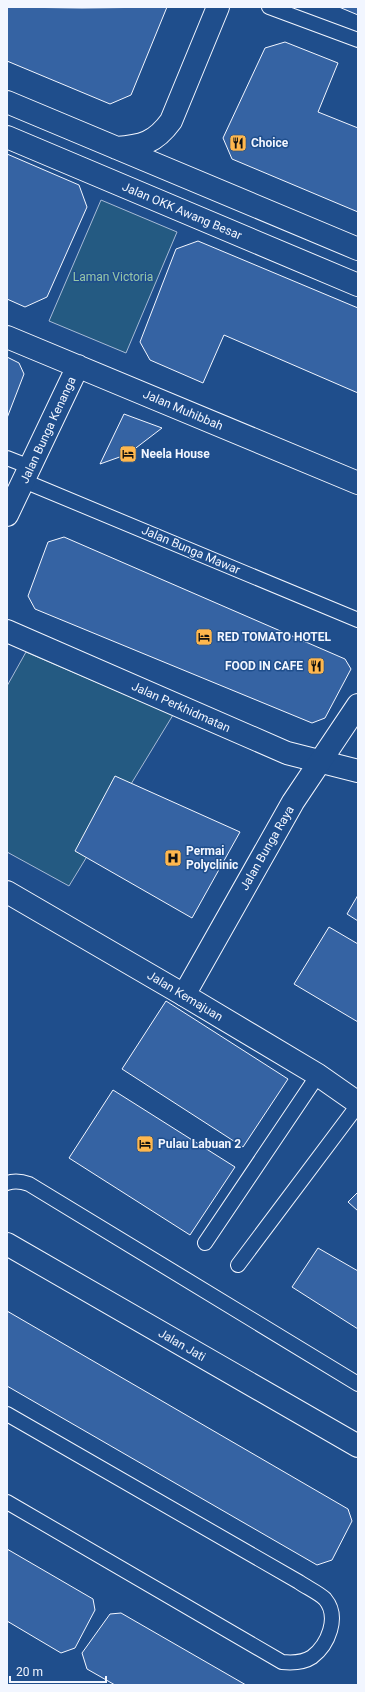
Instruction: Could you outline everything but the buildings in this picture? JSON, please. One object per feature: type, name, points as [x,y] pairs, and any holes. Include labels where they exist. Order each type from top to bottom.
[{"type":"street","points":[[116,148],[135,147],[151,142],[171,121],[218,7]]},
{"type":"street","points":[[7,102],[358,249]]},
{"type":"street","name":"Jalan OKK Awang Besar","points":[[7,137],[358,284]]},
{"type":"street","name":"Jalan Muhibbah","points":[[7,337],[358,483]]},
{"type":"street","name":"Jalan Bunga Kenanga","points":[[9,507],[27,474],[78,366]]},
{"type":"street","name":"Jalan Perkhidmatan","points":[[7,631],[287,753],[358,771]]},
{"type":"street","name":"Jalan Bunga Raya","points":[[184,995],[293,802],[358,705]]},
{"type":"street","name":"Jalan Kemajuan","points":[[8,894],[184,995],[318,1075],[358,1104]]},
{"type":"street","name":"Jalan Jati","points":[[7,1244],[358,1446]]},
{"type":"lane","points":[[269,7],[358,40]]},
{"type":"lane","name":"Jalan Bunga Mawar","points":[[7,458],[27,474],[358,620]]},
{"type":"lane","points":[[205,1243],[318,1075]]},
{"type":"lane","points":[[238,1265],[358,1104]]},
{"type":"lane","points":[[7,1183],[21,1181],[29,1184],[358,1384]]},
{"type":"lane","points":[[7,1414],[299,1582],[325,1600],[332,1622],[327,1641],[311,1657],[296,1663],[282,1662],[7,1502]]},
{"type":"green space","name":"Laman Victoria","points":[[101,200],[177,232],[126,353],[49,321]]},
{"type":"green space","points":[[26,652],[173,715],[69,886],[7,852],[7,686]]},
{"type":"place","name":"Choice","points":[[238,143]]},
{"type":"place","name":"Neela House","points":[[128,454]]},
{"type":"place","name":"RED TOMATO HOTEL","points":[[204,637]]},
{"type":"place","name":"FOOD IN CAFE","points":[[316,666]]},
{"type":"place","name":"Permai Polyclinic","points":[[173,858]]},
{"type":"place","name":"Pulau Labuan 2","points":[[145,1144]]}]
